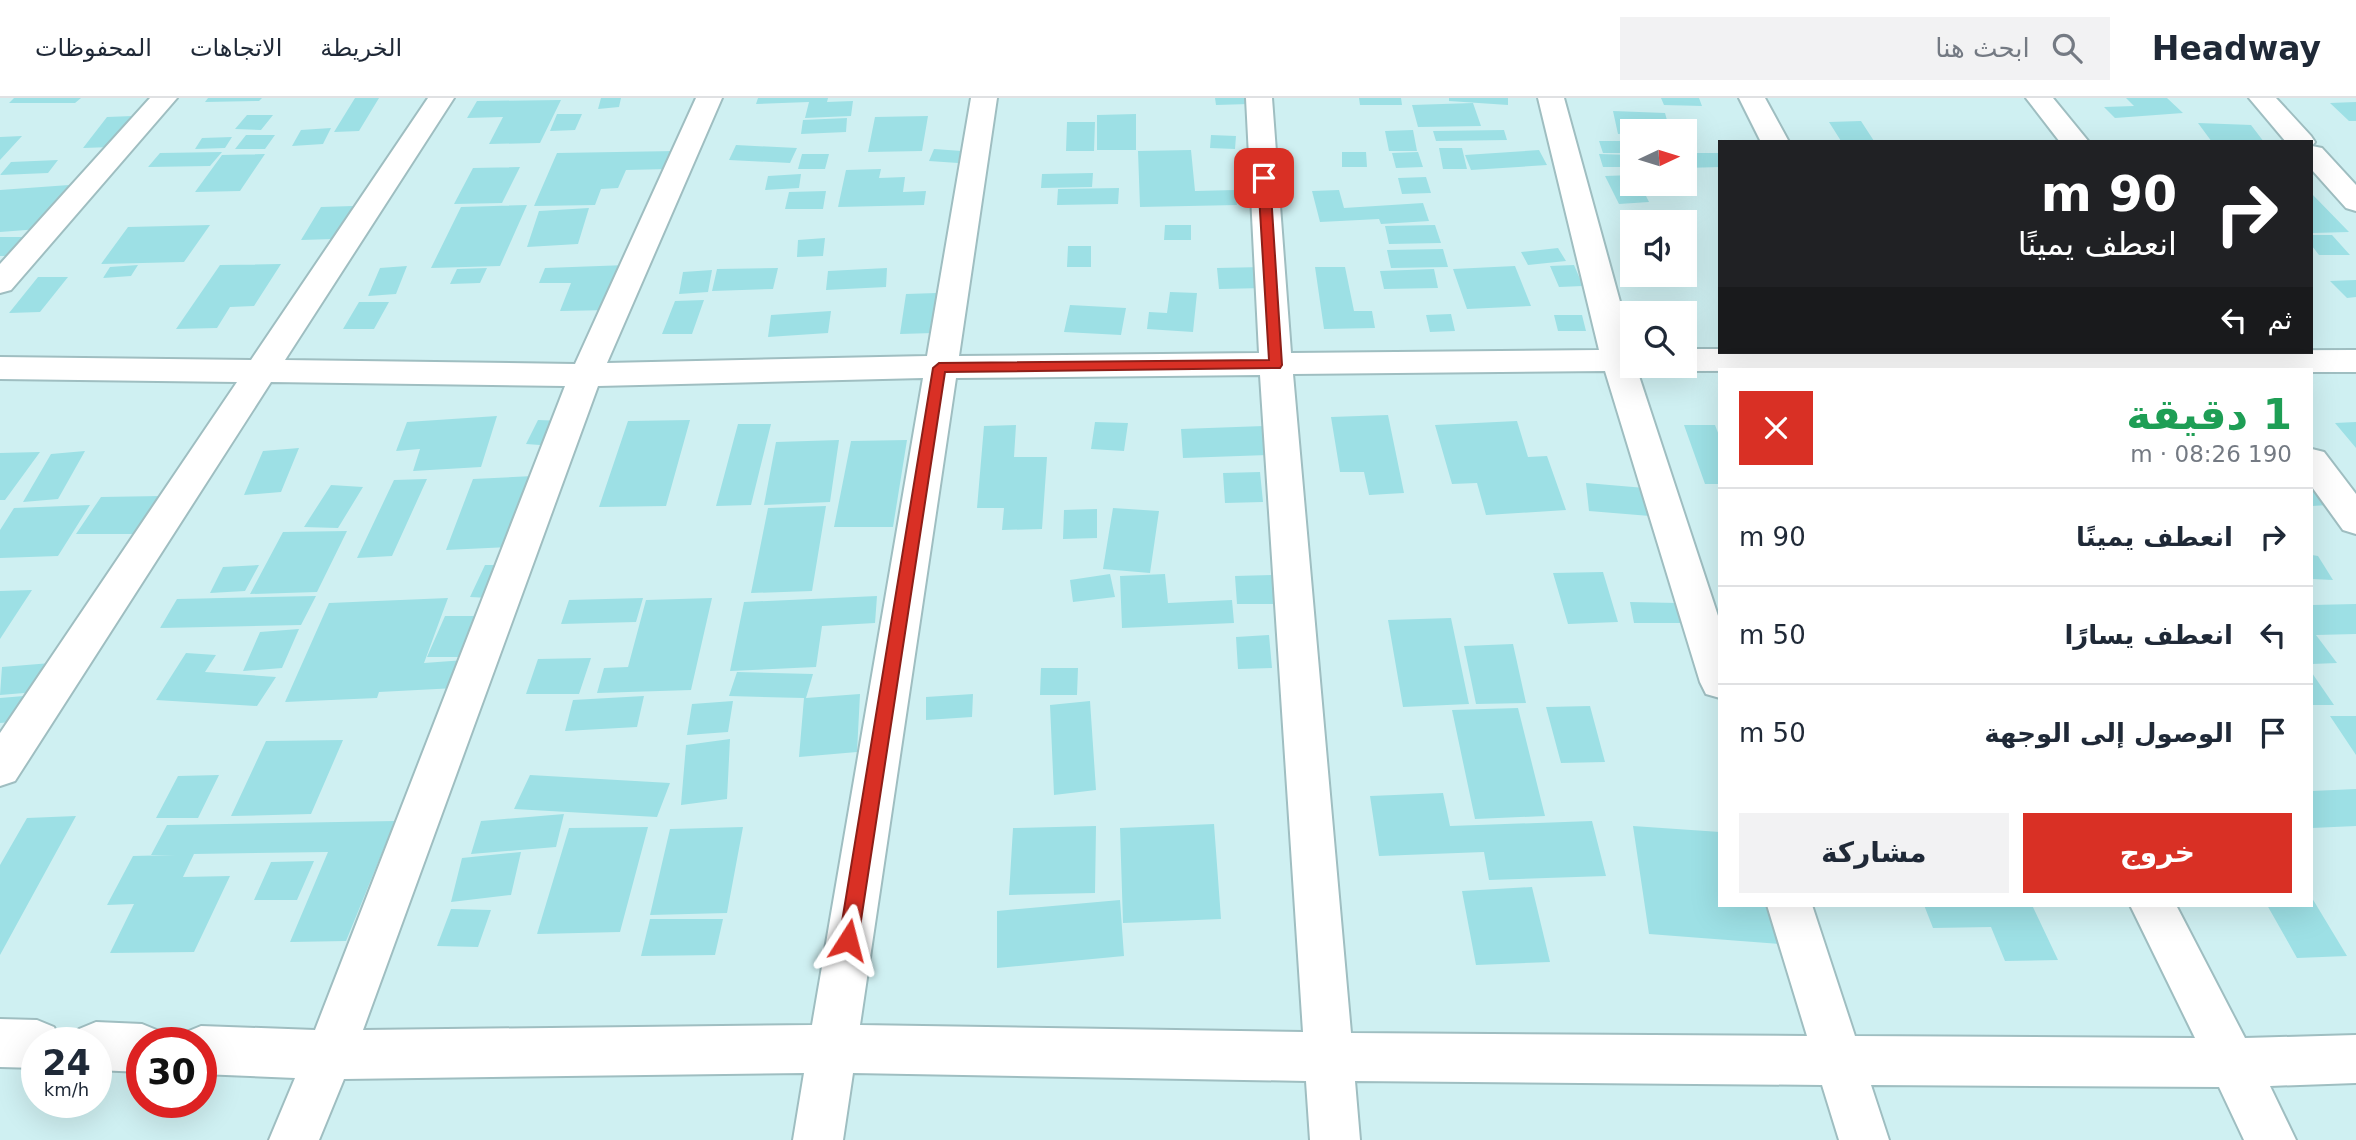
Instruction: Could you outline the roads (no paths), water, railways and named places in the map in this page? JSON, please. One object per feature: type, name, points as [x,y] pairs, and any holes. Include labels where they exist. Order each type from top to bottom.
[{"type":"street","points":[[0,282],[164,98]]},
{"type":"street","points":[[0,768],[441,98]]},
{"type":"street","points":[[294,1140],[330,1055],[586,374],[709,98]]},
{"type":"street","points":[[818,1140],[984,98]]},
{"type":"street","points":[[1259,98],[1276,365],[1335,1140]]},
{"type":"street","points":[[1550,98],[1620,343]]},
{"type":"street","points":[[1752,98],[1774,140]]},
{"type":"street","points":[[2039,98],[2073,140]]},
{"type":"street","points":[[2262,98],[2299,140]]},
{"type":"street","points":[[2313,155],[2356,202]]},
{"type":"street","points":[[0,368],[586,374],[1620,360]]},
{"type":"street","points":[[1697,360],[2356,361]]},
{"type":"street","points":[[1630,378],[1718,675]]},
{"type":"street","points":[[2313,462],[2356,521]]},
{"type":"street","points":[[1791,907],[1864,1140]]},
{"type":"street","points":[[2154,907],[2271,1140]]},
{"type":"street","points":[[0,1043],[21,1044]]},
{"type":"street","points":[[217,1051],[330,1055],[831,1049],[1329,1057],[2233,1063],[2356,1059]]}]
